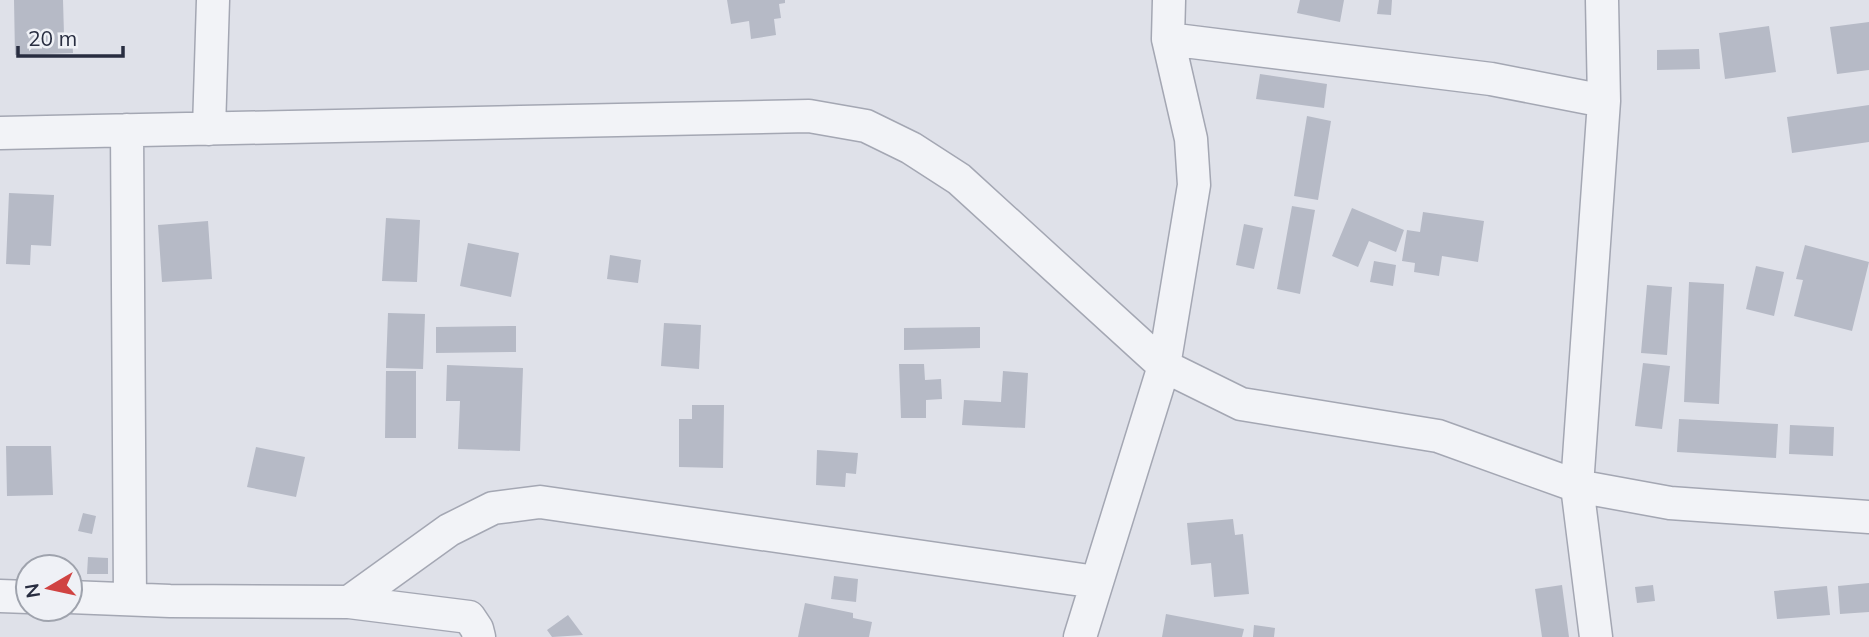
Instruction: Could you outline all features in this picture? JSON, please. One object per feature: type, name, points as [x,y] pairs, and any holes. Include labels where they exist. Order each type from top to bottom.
[{"type":"street","points":[[209,129],[213,0]]},
{"type":"street","points":[[1080,637],[1164,366],[1194,184],[1189,129],[1168,38],[1169,0]]},
{"type":"street","points":[[1596,637],[1577,486],[1604,101],[1602,0]]},
{"type":"street","points":[[1168,38],[1491,79],[1604,101]]},
{"type":"street","points":[[0,133],[809,116],[866,126],[911,148],[959,180],[1164,366],[1241,404],[1438,436],[1577,486],[1670,503],[1869,517]]},
{"type":"street","points":[[127,130],[130,598]]},
{"type":"street","points":[[349,602],[449,530],[493,508],[540,502],[1096,582]]},
{"type":"street","points":[[84,597],[170,601],[349,602],[469,617],[479,637]]},
{"type":"building","points":[[14,0],[63,0],[64,35],[72,35],[73,53],[15,55]]},
{"type":"building","points":[[727,0],[785,0],[785,3],[779,4],[781,18],[774,19],[776,35],[751,39],[749,21],[731,24]]},
{"type":"building","points":[[1300,0],[1344,0],[1340,22],[1297,13]]},
{"type":"building","points":[[1379,0],[1392,0],[1391,15],[1377,14]]},
{"type":"building","points":[[1869,22],[1869,70],[1837,74],[1830,27]]},
{"type":"building","points":[[1769,26],[1776,72],[1725,79],[1719,33]]},
{"type":"building","points":[[1699,49],[1700,69],[1657,70],[1657,50]]},
{"type":"building","points":[[1260,74],[1327,84],[1324,108],[1256,99]]},
{"type":"building","points":[[1869,105],[1869,142],[1792,153],[1787,117]]},
{"type":"building","points":[[1307,116],[1331,121],[1318,200],[1294,196]]},
{"type":"building","points":[[9,193],[54,195],[51,246],[31,245],[30,265],[6,264]]},
{"type":"building","points":[[1292,206],[1315,210],[1300,294],[1277,289]]},
{"type":"building","points":[[1352,208],[1404,230],[1396,252],[1369,241],[1358,267],[1332,256]]},
{"type":"building","points":[[1423,212],[1484,221],[1478,262],[1442,256],[1439,276],[1414,272],[1415,263],[1402,261],[1407,230],[1420,232]]},
{"type":"building","points":[[386,218],[420,220],[417,282],[382,281]]},
{"type":"building","points":[[208,221],[212,279],[162,282],[158,225]]},
{"type":"building","points":[[1244,224],[1263,228],[1254,269],[1236,265]]},
{"type":"building","points":[[468,243],[519,253],[511,297],[460,286]]},
{"type":"building","points":[[1805,245],[1869,262],[1852,331],[1794,316],[1803,280],[1796,279]]},
{"type":"building","points":[[610,255],[641,260],[638,283],[607,279]]},
{"type":"building","points":[[1374,261],[1396,265],[1393,286],[1370,282]]},
{"type":"building","points":[[1756,266],[1784,272],[1774,316],[1746,309]]},
{"type":"building","points":[[1689,282],[1724,284],[1719,404],[1684,402]]},
{"type":"building","points":[[1647,285],[1672,287],[1667,355],[1641,353]]},
{"type":"building","points":[[388,313],[425,314],[423,369],[386,368]]},
{"type":"building","points":[[664,323],[701,325],[699,369],[661,366]]},
{"type":"building","points":[[516,326],[516,352],[436,353],[436,327]]},
{"type":"building","points":[[980,327],[980,348],[904,350],[904,328]]},
{"type":"building","points":[[1643,363],[1670,366],[1662,429],[1635,426]]},
{"type":"building","points":[[899,364],[924,364],[925,380],[941,379],[942,399],[926,400],[926,418],[901,418]]},
{"type":"building","points":[[447,365],[523,368],[520,451],[458,449],[460,401],[446,401]]},
{"type":"building","points":[[386,371],[416,371],[416,438],[385,438]]},
{"type":"building","points":[[1003,371],[1028,373],[1025,428],[962,425],[964,400],[1001,402]]},
{"type":"building","points":[[692,405],[724,405],[723,468],[679,467],[679,419],[692,419]]},
{"type":"building","points":[[1679,419],[1778,424],[1776,458],[1677,452]]},
{"type":"building","points":[[1790,425],[1834,427],[1833,456],[1789,454]]},
{"type":"building","points":[[6,446],[51,446],[53,495],[7,496]]},
{"type":"building","points":[[256,447],[305,457],[296,497],[247,487]]},
{"type":"building","points":[[817,450],[858,453],[856,474],[846,473],[845,487],[816,485]]},
{"type":"building","points":[[83,513],[96,516],[92,534],[78,531]]},
{"type":"building","points":[[1233,519],[1235,535],[1243,534],[1249,594],[1214,597],[1211,563],[1191,565],[1187,523]]},
{"type":"building","points":[[88,557],[108,558],[108,574],[87,574]]},
{"type":"building","points":[[834,576],[858,579],[856,602],[831,599]]},
{"type":"building","points":[[1869,583],[1869,612],[1840,614],[1838,586]]},
{"type":"building","points":[[1562,585],[1569,637],[1542,637],[1535,589]]},
{"type":"building","points":[[1653,585],[1655,601],[1637,603],[1635,587]]},
{"type":"building","points":[[1827,586],[1830,615],[1777,619],[1774,591]]},
{"type":"building","points":[[805,603],[853,613],[853,618],[872,622],[869,637],[798,637]]},
{"type":"building","points":[[1166,614],[1244,629],[1242,637],[1162,637]]},
{"type":"building","points":[[568,615],[583,635],[552,637],[547,630]]},
{"type":"building","points":[[1254,625],[1275,628],[1274,637],[1253,637]]}]
